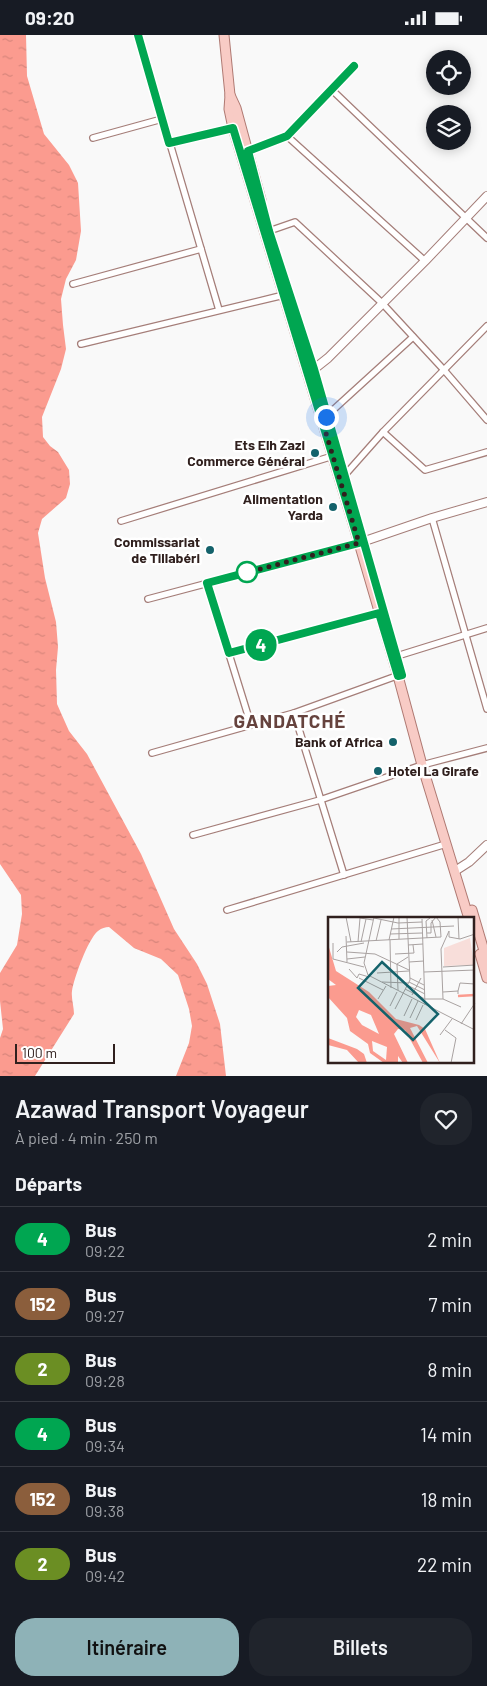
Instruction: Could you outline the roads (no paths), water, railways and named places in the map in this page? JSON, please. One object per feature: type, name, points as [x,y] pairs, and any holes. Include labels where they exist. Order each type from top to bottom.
[{"type":"main road","points":[[222,37],[230,95],[229,109],[233,128],[284,295],[311,371]]},
{"type":"main road","points":[[230,95],[236,109],[269,231],[311,371],[332,455],[362,542],[379,613],[400,675]]},
{"type":"main road","points":[[324,418],[344,476],[396,656],[446,844],[484,939],[487,961]]},
{"type":"main road","points":[[424,764],[457,869],[469,917]]},
{"type":"main road","points":[[474,936],[487,978]]},
{"type":"street","points":[[138,35],[219,310]]},
{"type":"street","points":[[248,151],[287,136],[354,66]]},
{"type":"street","points":[[331,89],[487,238]]},
{"type":"street","points":[[93,138],[162,119]]},
{"type":"street","points":[[169,143],[233,128]]},
{"type":"street","points":[[287,136],[425,261]]},
{"type":"street","points":[[311,371],[328,358],[487,196]]},
{"type":"street","points":[[269,231],[296,222],[382,303],[487,420]]},
{"type":"street","points":[[73,284],[201,249]]},
{"type":"street","points":[[81,344],[284,295]]},
{"type":"street","points":[[344,476],[444,370],[484,333],[487,326]]},
{"type":"street","points":[[324,418],[413,337]]},
{"type":"street","points":[[384,432],[425,470],[487,452]]},
{"type":"street","points":[[121,521],[332,455]]},
{"type":"street","points":[[148,599],[362,542],[432,518],[487,502]]},
{"type":"street","points":[[432,518],[487,709]]},
{"type":"street","points":[[207,583],[251,725]]},
{"type":"street","points":[[229,653],[379,613]]},
{"type":"street","points":[[396,656],[487,629]]},
{"type":"street","points":[[152,753],[294,713],[400,675]]},
{"type":"street","points":[[294,713],[344,875]]},
{"type":"street","points":[[193,835],[320,800],[424,764],[487,748]]},
{"type":"street","points":[[227,910],[446,844]]},
{"type":"street","points":[[457,869],[487,845]]},
{"type":"water","points":[[0,35],[26,35],[27,76],[44,134],[69,165],[78,183],[81,231],[76,260],[66,279],[61,299],[66,349],[61,369],[42,417],[43,437],[58,452],[69,470],[70,484],[66,498],[42,519],[38,533],[45,578],[56,622],[58,647],[56,670],[57,704],[69,731],[87,754],[141,854],[174,929],[197,964],[207,984],[220,1024],[226,1076],[176,1076],[189,1043],[192,1026],[189,1009],[178,975],[161,959],[134,948],[109,927],[98,931],[94,935],[86,950],[78,968],[72,991],[74,1014],[35,1076],[0,1076],[0,1038],[3,1029],[0,973],[17,945],[22,914],[21,895],[0,864]]},
{"type":"place","name":"Ets Elh Zazi Commerce Général","points":[[315,453]]},
{"type":"place","name":"Alimentation Yarda","points":[[333,507]]},
{"type":"place","name":"Commissariat de Tillabéri","points":[[210,550]]},
{"type":"place","name":"Bank of Africa","points":[[393,742]]},
{"type":"place","name":"Hotel La Girafe","points":[[378,771]]},
{"type":"district","name":"GANDATCHÉ","points":[[290,721]]}]
